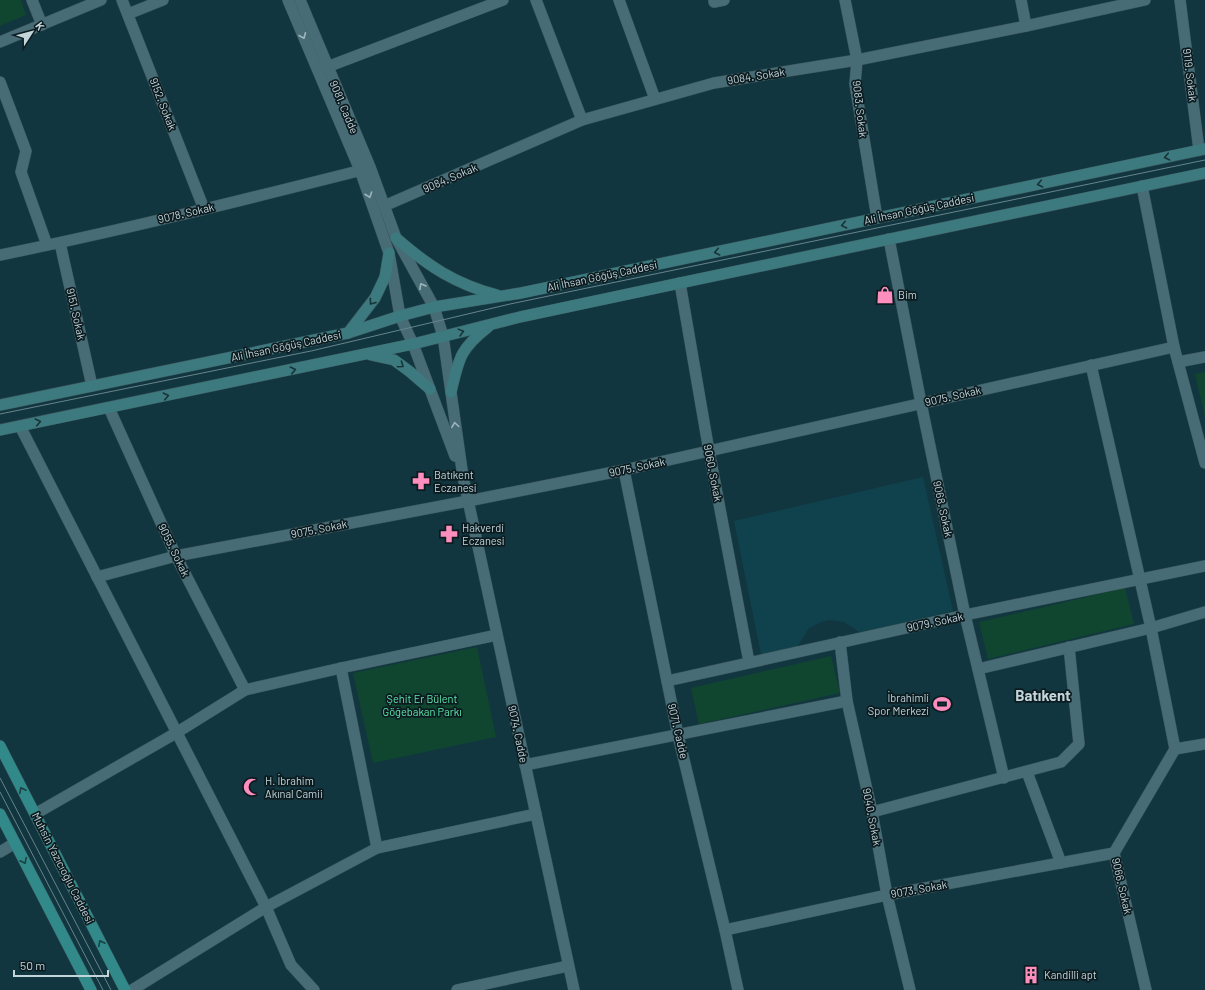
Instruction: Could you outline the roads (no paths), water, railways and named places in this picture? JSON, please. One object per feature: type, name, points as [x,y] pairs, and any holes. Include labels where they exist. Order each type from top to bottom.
[{"type":"main road","name":"Ali İhsan Göğüş Caddesi","points":[[0,405],[348,333],[400,316],[434,307],[502,296],[1202,150]]},
{"type":"main road","name":"Ali İhsan Göğüş Caddesi","points":[[0,430],[413,344],[492,324],[680,282],[1205,173]]},
{"type":"main road","points":[[396,238],[414,254],[453,280],[476,290],[502,296]]},
{"type":"main road","points":[[348,333],[376,298],[385,277],[389,253]]},
{"type":"main road","points":[[451,392],[458,364],[465,348],[474,338],[492,324]]},
{"type":"main road","points":[[365,354],[394,360],[430,389]]},
{"type":"main road","name":"Muhsin Yazıcıoğlu Caddesi","points":[[0,746],[125,990]]},
{"type":"main road","points":[[0,814],[91,990]]},
{"type":"street","points":[[32,0],[42,25]]},
{"type":"street","points":[[0,42],[101,0]]},
{"type":"street","name":"9152. Sokak","points":[[122,0],[204,209]]},
{"type":"street","points":[[128,14],[163,0]]},
{"type":"street","points":[[288,0],[365,169],[389,253],[400,316],[413,344],[463,477]]},
{"type":"street","name":"9081. Cadde","points":[[300,0],[365,169],[385,210],[396,238],[434,307],[443,336],[463,477]]},
{"type":"street","points":[[327,67],[503,0]]},
{"type":"street","points":[[536,0],[582,120]]},
{"type":"street","points":[[619,0],[655,99]]},
{"type":"street","points":[[714,0],[714,2],[724,0]]},
{"type":"street","name":"9083. Sokak","points":[[846,0],[857,60],[855,84],[877,218]]},
{"type":"street","points":[[1021,0],[1026,26]]},
{"type":"street","name":"9084. Sokak","points":[[385,210],[582,120],[655,99],[714,83],[857,60],[1145,0]]},
{"type":"street","name":"9119. Sokak","points":[[1180,0],[1202,150]]},
{"type":"street","points":[[0,82],[26,151],[21,172],[47,245]]},
{"type":"street","name":"9078. Sokak","points":[[0,255],[60,243],[365,169]]},
{"type":"street","points":[[1142,186],[1174,347],[1205,463]]},
{"type":"street","name":"9068. Sokak","points":[[889,239],[965,615],[1004,778]]},
{"type":"street","name":"9151. Sokak","points":[[60,243],[92,386]]},
{"type":"street","name":"9060. Sokak","points":[[680,282],[709,451],[749,662]]},
{"type":"street","name":"9075. Sokak","points":[[97,577],[176,556],[624,470],[1174,347]]},
{"type":"street","points":[[1178,362],[1205,357]]},
{"type":"street","points":[[1091,365],[1151,628],[1175,749],[1205,744]]},
{"type":"street","name":"9055. Sokak","points":[[109,408],[176,556],[246,690]]},
{"type":"street","points":[[20,426],[266,907],[291,965],[314,990]]},
{"type":"street","name":"9071. Cadde","points":[[624,470],[678,735],[738,990]]},
{"type":"street","name":"9074. Cadde","points":[[463,477],[574,990]]},
{"type":"street","name":"9079. Sokak","points":[[667,680],[965,615],[1205,566]]},
{"type":"street","points":[[978,669],[1151,628],[1205,612]]},
{"type":"street","points":[[35,814],[176,733],[246,690],[341,668],[497,636]]},
{"type":"street","name":"9040. Sokak","points":[[840,642],[847,701],[872,812],[887,895],[910,990]]},
{"type":"street","points":[[872,812],[1061,762],[1079,744],[1069,647]]},
{"type":"street","points":[[341,668],[377,848]]},
{"type":"street","points":[[525,765],[847,701]]},
{"type":"street","name":"9066. Sokak","points":[[1146,990],[1114,853],[1175,749]]},
{"type":"street","points":[[1027,772],[1061,863]]},
{"type":"street","points":[[132,990],[266,907],[377,848],[536,814]]},
{"type":"street","points":[[0,852],[15,842]]},
{"type":"street","name":"9073. Sokak","points":[[725,930],[887,895],[1114,853]]},
{"type":"street","points":[[457,990],[568,966]]},
{"type":"tram line","points":[[0,414],[311,351],[510,304],[1205,160]]},
{"type":"tram line","points":[[0,778],[111,990]]},
{"type":"tram line","points":[[0,792],[103,990]]},
{"type":"place","name":"Bim","points":[[885,295]]},
{"type":"place","name":"Batıkent Eczanesi","points":[[421,481]]},
{"type":"place","name":"Hakverdi Eczanesi","points":[[449,534]]},
{"type":"place","name":"İbrahimli Spor Merkezi","points":[[942,704]]},
{"type":"place","name":"H. İbrahim Akınal Camii","points":[[252,787]]},
{"type":"place","name":"Kandilli apt","points":[[1031,975]]},
{"type":"district","name":"Batıkent","points":[[1043,696]]},
{"type":"park label","name":"Şehit Er Bülent Göğebakan Parkı","points":[[422,705]]}]
